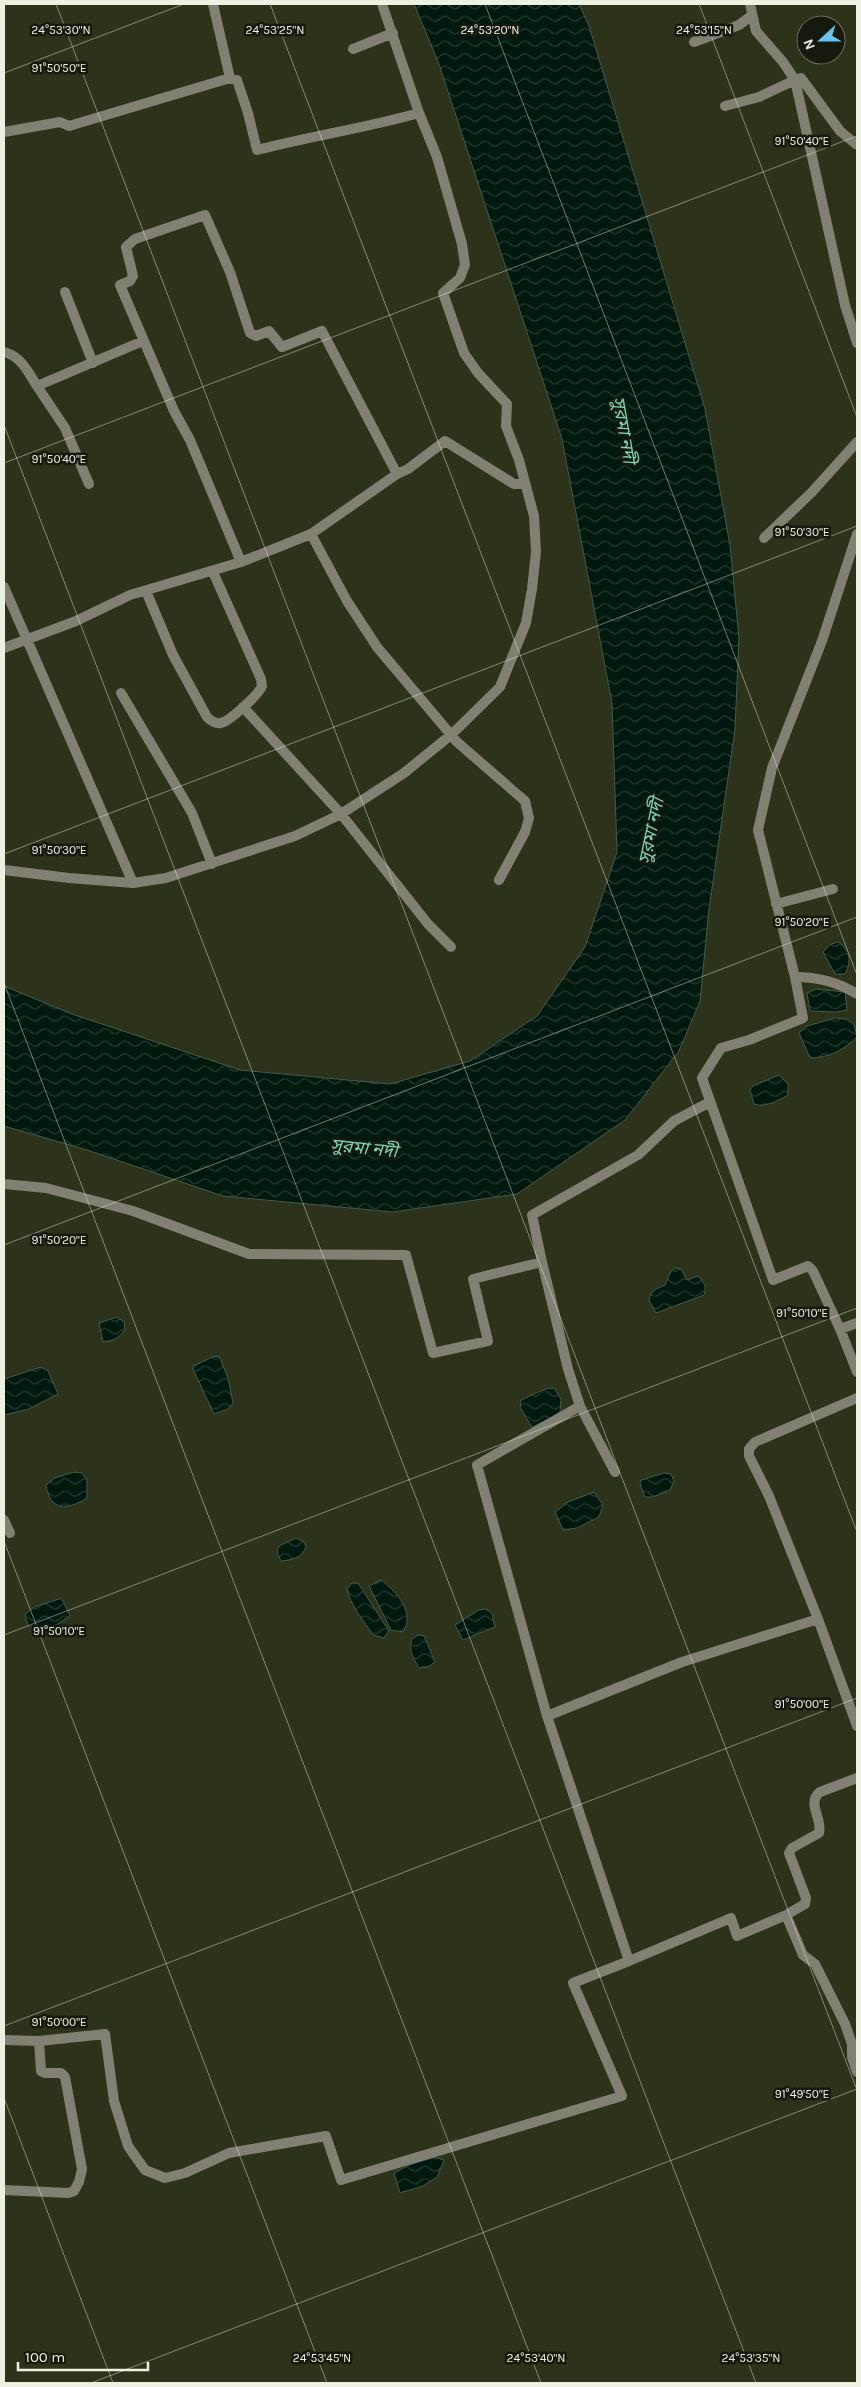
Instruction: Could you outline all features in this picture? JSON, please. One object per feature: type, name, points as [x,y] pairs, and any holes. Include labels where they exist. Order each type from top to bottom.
[{"type":"street","points":[[213,4],[230,78]]},
{"type":"street","points":[[4,870],[133,883],[166,878],[295,836],[341,814],[404,772],[452,734],[500,687],[526,623],[536,552],[534,516],[519,460],[506,426],[507,404],[478,373],[464,354],[442,293],[460,278],[465,265],[462,244],[437,157],[419,112],[382,4]]},
{"type":"street","points":[[750,4],[751,16],[756,31],[783,62],[795,80],[845,305],[857,343]]},
{"type":"street","points":[[694,42],[739,25],[751,16]]},
{"type":"street","points":[[353,49],[393,33]]},
{"type":"street","points":[[4,132],[60,122],[69,126],[230,78],[237,80],[248,113],[257,150],[308,137],[383,123],[419,112]]},
{"type":"street","points":[[726,106],[759,98],[800,78],[840,131],[857,145]]},
{"type":"street","points":[[241,562],[190,440],[174,411],[120,285],[130,280],[133,276],[126,247],[135,239],[205,215],[230,272],[250,333],[256,336],[269,331],[279,346],[282,347],[322,331],[397,474]]},
{"type":"street","points":[[66,292],[93,363]]},
{"type":"street","points":[[37,386],[143,341]]},
{"type":"street","points":[[4,352],[15,356],[65,428],[89,484]]},
{"type":"street","points":[[4,648],[76,621],[130,596],[213,572],[311,534],[397,474],[408,469],[440,444],[448,441],[477,463],[514,484],[524,484]]},
{"type":"street","points":[[764,538],[812,492],[857,442]]},
{"type":"street","points":[[311,534],[347,601],[377,646],[457,742],[525,801],[529,818],[525,832],[499,880]]},
{"type":"street","points":[[857,534],[822,641],[772,768],[758,830],[795,977],[802,1018],[749,1040],[721,1048],[702,1078],[773,1280],[808,1266],[813,1271],[840,1329],[857,1372]]},
{"type":"street","points":[[146,591],[173,655],[208,717],[211,721],[220,723],[243,707],[261,690],[261,679],[213,572]]},
{"type":"street","points":[[4,587],[133,883]]},
{"type":"street","points":[[121,693],[192,813],[212,864]]},
{"type":"street","points":[[243,707],[341,814],[428,924],[451,947]]},
{"type":"street","points":[[776,904],[833,889]]},
{"type":"street","points":[[795,977],[813,977],[828,981],[844,986],[857,994]]},
{"type":"street","points":[[615,1472],[580,1406],[568,1369],[532,1214],[638,1155],[674,1121],[710,1102]]},
{"type":"street","points":[[4,1184],[46,1188],[123,1209],[249,1254],[406,1255],[433,1353],[488,1341],[472,1279],[542,1262]]},
{"type":"street","points":[[840,1329],[857,1323]]},
{"type":"street","points":[[857,1398],[755,1442],[749,1449],[749,1456],[769,1496],[818,1619],[857,1726]]},
{"type":"street","points":[[580,1406],[477,1465],[547,1716],[630,1961]]},
{"type":"street","points":[[4,1520],[10,1533]]},
{"type":"street","points":[[547,1716],[682,1662],[818,1619]]},
{"type":"street","points":[[4,2040],[39,2041],[105,2034],[114,2101],[128,2146],[145,2170],[165,2178],[185,2173],[229,2153],[326,2136],[341,2180],[622,2096],[573,1983],[731,1918],[737,1936],[786,1915],[805,1904],[806,1898],[789,1853],[792,1848],[819,1833],[820,1828],[814,1801],[816,1796],[820,1792],[857,1778]]},
{"type":"street","points":[[786,1915],[803,1955],[815,1964],[845,2024],[852,2044],[852,2057],[857,2072]]},
{"type":"street","points":[[4,2190],[68,2193],[74,2191],[79,2182],[82,2169],[65,2077],[61,2073],[45,2073],[41,2071],[39,2041]]},
{"type":"water","name":"সুরমা নদী","points":[[414,4],[579,4],[589,26],[705,409],[730,545],[739,638],[735,729],[709,909],[700,1001],[679,1051],[625,1120],[517,1194],[393,1212],[223,1196],[87,1150],[4,1126],[4,986],[72,1014],[240,1070],[390,1084],[470,1061],[537,1016],[585,947],[617,852],[612,703],[562,439],[439,64]]},
{"type":"water","points":[[838,942],[849,956],[849,965],[845,974],[835,974],[823,952],[831,944]]},
{"type":"water","points":[[816,989],[845,992],[847,1010],[836,1012],[810,1011],[807,993]]},
{"type":"water","points":[[835,1018],[846,1019],[854,1024],[857,1037],[847,1046],[835,1052],[823,1057],[810,1058],[799,1033],[807,1026]]},
{"type":"water","points":[[779,1075],[788,1084],[788,1095],[775,1102],[754,1104],[750,1090],[753,1086]]},
{"type":"water","points":[[675,1268],[681,1269],[687,1280],[698,1276],[704,1284],[704,1295],[656,1313],[649,1300],[651,1294],[654,1290],[665,1285],[671,1271]]},
{"type":"water","points":[[117,1317],[124,1322],[125,1329],[116,1338],[103,1342],[99,1323]]},
{"type":"water","points":[[219,1356],[228,1378],[233,1403],[228,1409],[214,1414],[193,1369],[194,1366],[212,1357]]},
{"type":"water","points":[[41,1367],[48,1371],[58,1394],[29,1409],[4,1415],[4,1379]]},
{"type":"water","points":[[554,1388],[561,1399],[560,1413],[533,1427],[531,1426],[520,1407],[521,1400],[545,1389]]},
{"type":"water","points":[[74,1472],[82,1473],[87,1480],[87,1498],[73,1505],[61,1506],[56,1504],[51,1500],[46,1485],[55,1478]]},
{"type":"water","points":[[664,1473],[671,1474],[674,1481],[670,1490],[653,1497],[645,1497],[640,1484],[641,1480]]},
{"type":"water","points":[[594,1492],[603,1505],[599,1517],[577,1528],[563,1530],[555,1512],[568,1502]]},
{"type":"water","points":[[296,1538],[304,1542],[306,1547],[304,1551],[296,1558],[281,1561],[277,1552],[279,1546]]},
{"type":"water","points":[[381,1580],[398,1596],[406,1610],[406,1625],[403,1632],[391,1630],[369,1586]]},
{"type":"water","points":[[352,1583],[358,1583],[389,1631],[384,1638],[373,1635],[354,1607],[347,1589]]},
{"type":"water","points":[[62,1599],[70,1616],[56,1625],[37,1630],[28,1625],[25,1615],[34,1607]]},
{"type":"water","points":[[486,1609],[492,1614],[495,1627],[463,1640],[455,1625],[479,1610]]},
{"type":"water","points":[[418,1635],[424,1636],[435,1662],[428,1667],[419,1668],[412,1654],[412,1639]]},
{"type":"water","points":[[435,2157],[444,2160],[437,2177],[423,2186],[400,2193],[394,2173],[409,2165]]}]
